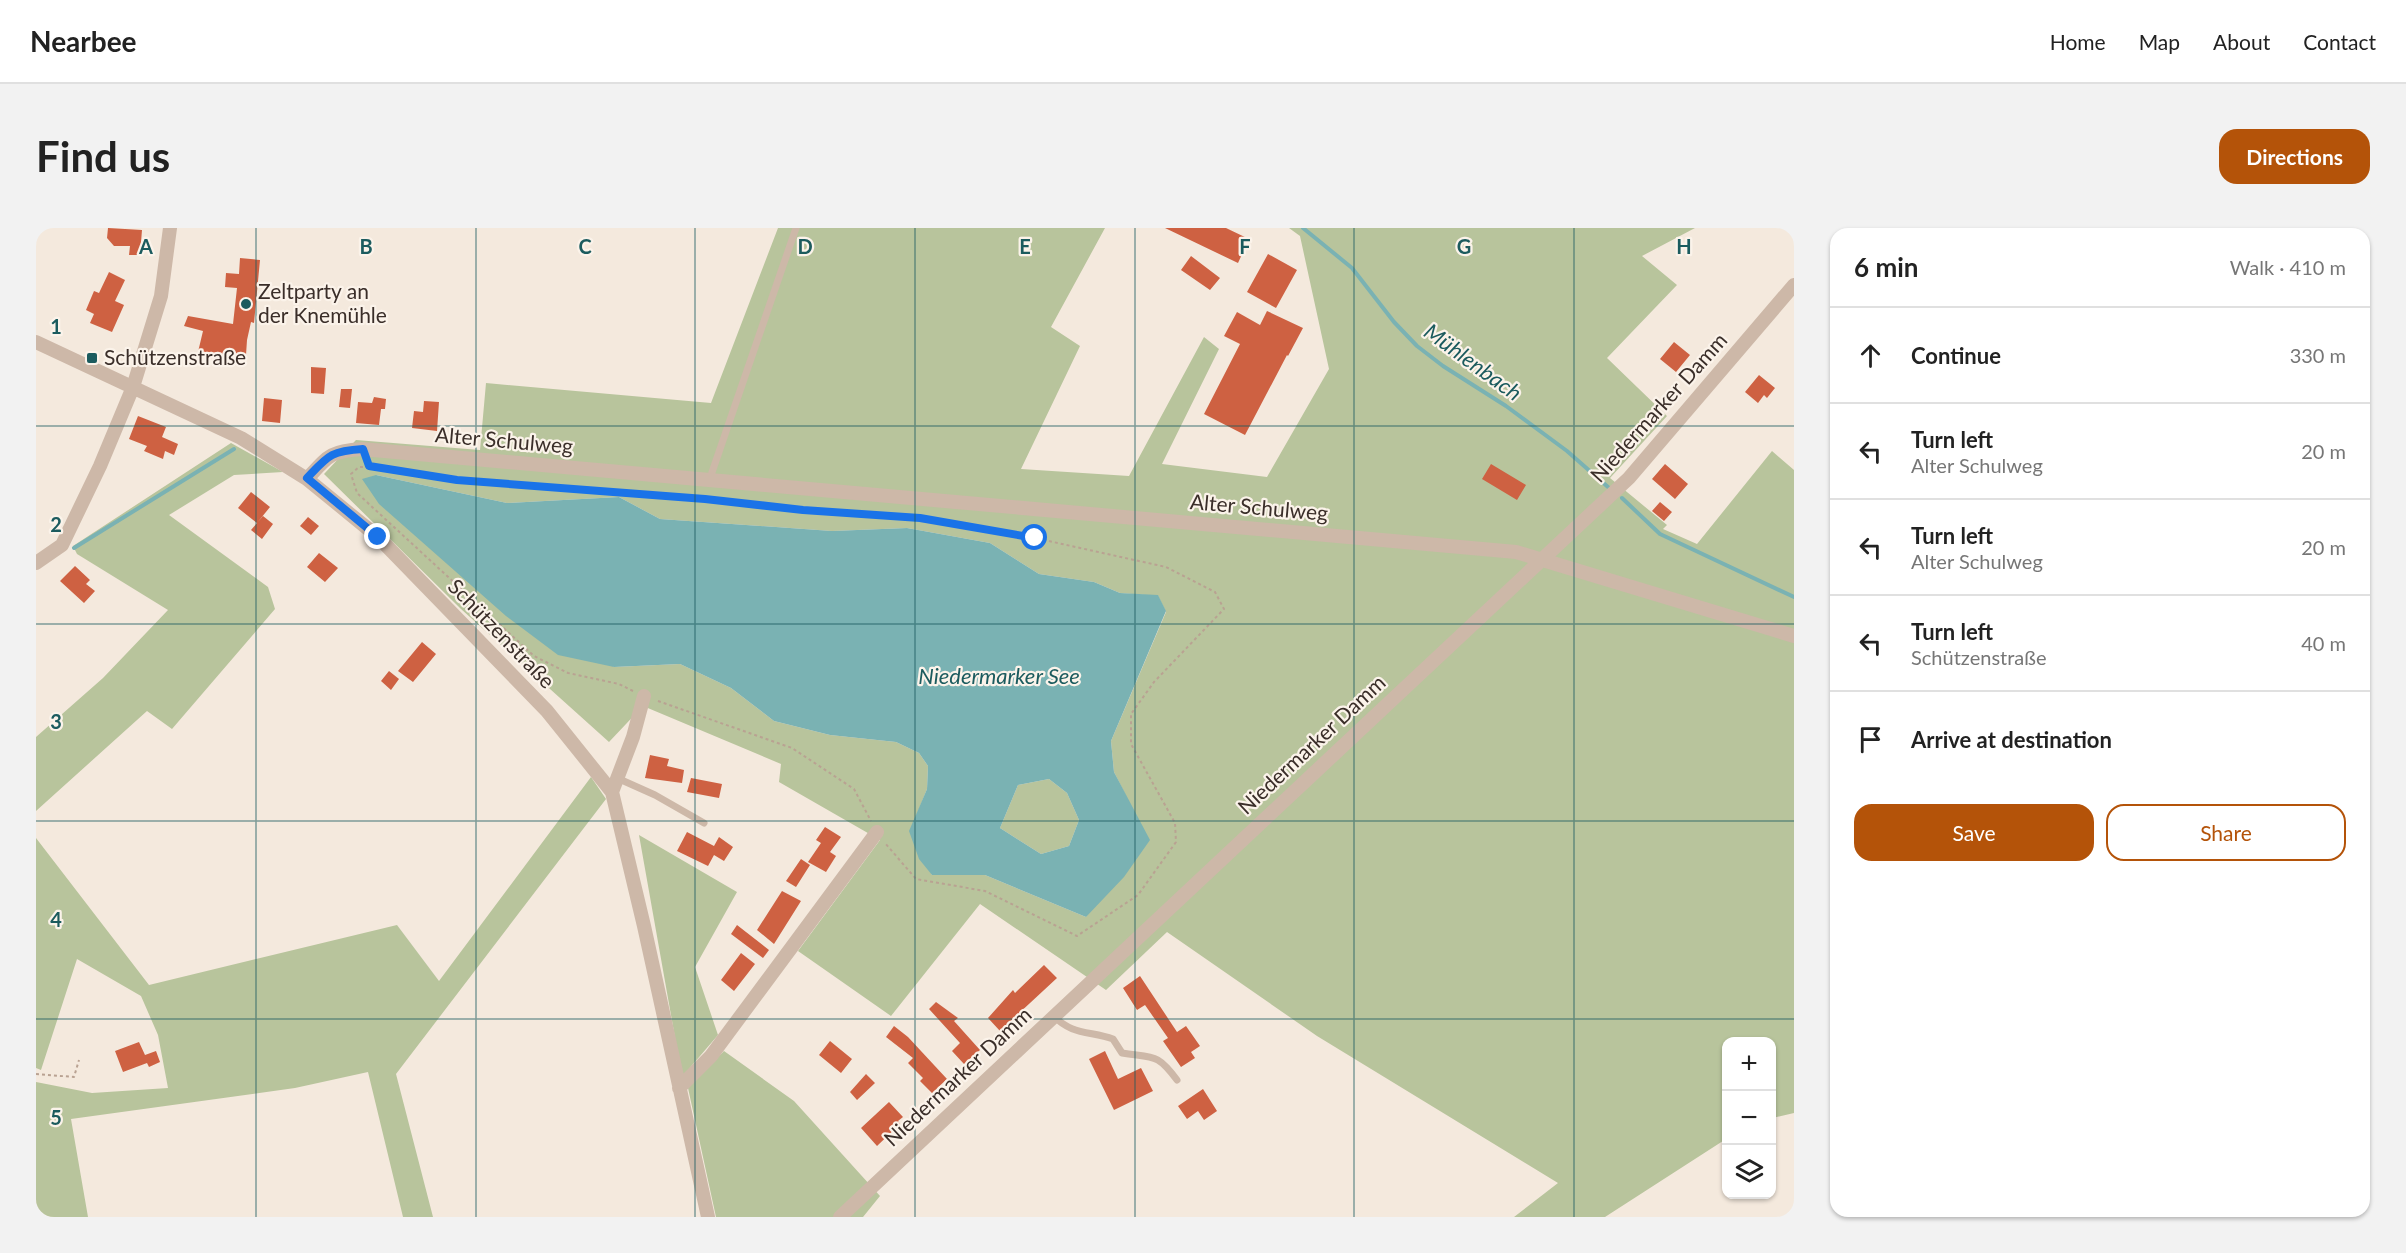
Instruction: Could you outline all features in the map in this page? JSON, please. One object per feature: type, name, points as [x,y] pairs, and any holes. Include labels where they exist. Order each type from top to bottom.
[{"type":"street","points":[[36,562],[62,545],[100,466],[133,387],[161,296],[170,228]]},
{"type":"street","name":"Niedermarker Damm","points":[[840,1217],[1629,478],[1794,285]]},
{"type":"street","name":"Schützenstraße","points":[[36,342],[241,438],[307,478],[378,537],[523,686],[547,711],[612,792],[708,1217]]},
{"type":"street","name":"Alter Schulweg","points":[[307,478],[329,455],[342,450],[363,449],[1516,552],[1543,558],[1794,636]]},
{"type":"street","points":[[612,792],[633,737],[644,696]]},
{"type":"street","points":[[679,1088],[711,1056],[877,832]]},
{"type":"lane","points":[[709,481],[796,228]]},
{"type":"lane","points":[[617,778],[655,795],[704,823]]},
{"type":"lane","points":[[1054,1016],[1063,1026],[1070,1029],[1113,1039],[1122,1053],[1164,1061],[1177,1080]]},
{"type":"path","points":[[363,449],[369,466]]},
{"type":"path","points":[[369,466],[457,480],[920,518],[1035,538],[1166,567],[1215,592],[1224,609],[1154,682],[1131,714],[1131,744],[1175,823],[1176,842],[1138,895],[1077,936],[985,891],[916,879],[877,832],[854,789],[792,748],[694,715],[620,684],[568,673],[534,656],[357,493],[351,474],[359,467],[369,466]]},
{"type":"path","points":[[36,1074],[74,1077],[79,1060]]},
{"type":"green space","points":[[778,228],[1105,228],[1051,327],[1080,346],[1021,469],[1129,476],[1204,337],[1219,349],[1162,464],[1267,477],[1329,369],[1300,236],[1289,228],[1695,228],[1642,256],[1677,285],[1607,358],[1667,416],[1610,478],[1667,525],[1663,529],[1697,544],[1772,451],[1794,470],[1794,1113],[1776,1117],[1776,1037],[1722,1037],[1722,1142],[1605,1217],[1514,1217],[1558,1183],[1317,1036],[1167,932],[1106,990],[980,904],[891,1016],[798,951],[880,840],[779,782],[781,764],[643,706],[609,742],[461,609],[324,474],[356,440],[480,450],[486,383],[711,403]],"holes":[[[376,475],[507,503],[619,497],[660,519],[832,531],[907,528],[990,543],[1039,574],[1094,582],[1120,593],[1158,596],[1166,612],[1111,741],[1114,772],[1128,800],[1086,917],[985,875],[932,875],[910,831],[927,789],[928,766],[919,753],[896,742],[830,735],[774,721],[731,688],[680,664],[614,667]]]},
{"type":"green space","points":[[231,443],[283,472],[234,475],[169,515],[268,587],[275,609],[172,729],[147,711],[36,811],[36,737],[103,678],[168,610],[77,554],[73,546]]},
{"type":"green space","points":[[591,777],[606,799],[396,1074],[433,1217],[403,1217],[368,1072],[295,1088],[71,1119],[88,1217],[36,1217],[36,1082],[92,1093],[168,1088],[158,1035],[141,996],[77,959],[41,1070],[36,1068],[36,838],[149,985],[397,925],[439,981]]},
{"type":"green space","points":[[1049,779],[1067,793],[1079,820],[1069,846],[1041,854],[1000,828],[1018,785]]},
{"type":"green space","points":[[639,835],[737,892],[695,967],[718,1035],[682,1077]]},
{"type":"green space","points":[[724,1051],[794,1101],[880,1196],[863,1217],[716,1217],[688,1088]]},
{"type":"water","name":"Niedermarker See","points":[[376,475],[507,503],[619,497],[660,519],[832,531],[907,528],[990,543],[1039,574],[1094,582],[1120,593],[1158,595],[1166,611],[1111,741],[1114,772],[1150,840],[1124,877],[1086,917],[985,875],[932,875],[919,859],[909,831],[927,789],[928,766],[919,753],[896,742],[830,735],[774,721],[731,688],[680,664],[614,667],[558,655],[506,616],[379,504],[362,479]],"holes":[[[1049,779],[1067,793],[1079,820],[1069,846],[1041,854],[1000,828],[1018,785]]]},
{"type":"building","points":[[108,228],[142,230],[140,255],[129,255],[130,246],[114,246],[107,238]]},
{"type":"building","points":[[1165,228],[1226,228],[1249,239],[1238,263]]},
{"type":"building","points":[[1268,254],[1297,270],[1276,308],[1247,292]]},
{"type":"building","points":[[1191,256],[1220,278],[1210,290],[1181,270]]},
{"type":"building","points":[[240,258],[260,260],[254,323],[251,322],[246,355],[224,355],[221,358],[198,352],[203,331],[184,326],[188,316],[233,324],[237,288],[225,287],[226,273],[239,274]]},
{"type":"building","points":[[109,272],[125,280],[115,301],[124,305],[112,332],[90,323],[94,314],[86,310],[94,291],[99,293]]},
{"type":"building","points":[[1267,311],[1303,328],[1245,435],[1204,414],[1240,344],[1224,336],[1237,312],[1260,325]]},
{"type":"building","points":[[1674,342],[1690,355],[1676,372],[1660,359]]},
{"type":"building","points":[[311,367],[326,368],[324,394],[311,393]]},
{"type":"building","points":[[1759,375],[1775,388],[1767,398],[1764,395],[1758,403],[1745,392]]},
{"type":"building","points":[[341,389],[352,389],[350,408],[339,407]]},
{"type":"building","points":[[374,397],[386,399],[385,409],[381,409],[379,425],[356,423],[358,402],[372,403]]},
{"type":"building","points":[[264,398],[282,400],[280,423],[262,421]]},
{"type":"building","points":[[424,401],[439,402],[437,431],[412,428],[414,411],[423,412]]},
{"type":"building","points":[[138,416],[166,427],[162,437],[178,444],[174,455],[165,451],[163,459],[144,451],[147,446],[129,439]]},
{"type":"building","points":[[1491,464],[1526,485],[1517,500],[1482,479]]},
{"type":"building","points":[[1665,464],[1688,484],[1675,499],[1652,479]]},
{"type":"building","points":[[251,492],[270,507],[257,523],[238,508]]},
{"type":"building","points":[[1660,502],[1672,512],[1664,521],[1652,511]]},
{"type":"building","points":[[263,516],[273,524],[262,539],[251,530]]},
{"type":"building","points":[[308,517],[319,526],[311,535],[300,526]]},
{"type":"building","points":[[319,553],[338,568],[325,582],[307,567]]},
{"type":"building","points":[[75,566],[90,580],[86,584],[95,591],[84,603],[60,581]]},
{"type":"building","points":[[422,642],[436,654],[413,682],[398,671]]},
{"type":"building","points":[[389,671],[399,679],[391,690],[381,681]]},
{"type":"building","points":[[650,755],[669,759],[667,766],[684,770],[682,783],[645,778]]},
{"type":"building","points":[[691,778],[722,784],[719,798],[687,792]]},
{"type":"building","points":[[825,827],[841,837],[830,852],[836,856],[826,872],[808,862],[821,843],[816,840]]},
{"type":"building","points":[[687,832],[714,846],[719,837],[733,847],[724,861],[714,855],[708,866],[677,851]]},
{"type":"building","points":[[801,859],[810,865],[796,887],[786,881]]},
{"type":"building","points":[[782,891],[801,901],[774,944],[757,930]]},
{"type":"building","points":[[737,925],[769,950],[763,958],[731,934]]},
{"type":"building","points":[[741,953],[755,964],[734,991],[721,980]]},
{"type":"building","points":[[1044,965],[1057,978],[1000,1031],[988,1018],[1013,990],[1015,993]]},
{"type":"building","points":[[1140,976],[1177,1032],[1186,1026],[1200,1046],[1191,1052],[1195,1058],[1181,1067],[1163,1041],[1168,1038],[1145,1005],[1137,1010],[1123,988]]},
{"type":"building","points":[[936,1002],[958,1018],[954,1021],[980,1050],[964,1064],[952,1051],[960,1043],[929,1009]]},
{"type":"building","points":[[894,1026],[908,1037],[947,1079],[932,1093],[920,1081],[923,1078],[908,1063],[913,1058],[886,1037]]},
{"type":"building","points":[[830,1041],[852,1059],[841,1073],[819,1055]]},
{"type":"building","points":[[139,1042],[145,1055],[156,1051],[160,1062],[149,1067],[147,1063],[123,1072],[115,1051]]},
{"type":"building","points":[[1105,1051],[1118,1079],[1141,1068],[1153,1091],[1114,1110],[1089,1059]]},
{"type":"building","points":[[866,1074],[875,1083],[857,1100],[850,1092]]},
{"type":"building","points":[[1203,1089],[1217,1111],[1204,1120],[1198,1111],[1187,1119],[1178,1106]]},
{"type":"building","points":[[889,1102],[903,1117],[898,1121],[900,1124],[877,1146],[861,1128]]},
{"type":"waterway","name":"Mühlenbach","points":[[1303,228],[1352,268],[1394,322],[1417,346],[1443,366],[1506,406],[1567,451],[1608,487]]},
{"type":"waterway","points":[[74,548],[234,449]]},
{"type":"waterway","name":"Mühlenbach","points":[[1622,498],[1660,534],[1794,597]]},
{"type":"place","name":"Zeltparty an der Knemühle","points":[[246,304]]},
{"type":"place","name":"Schützenstraße","points":[[92,358]]},
{"type":"route","points":[[378,537],[307,478],[329,455],[342,450],[363,449],[369,466],[389,471],[457,480],[920,518],[1035,538]]}]
